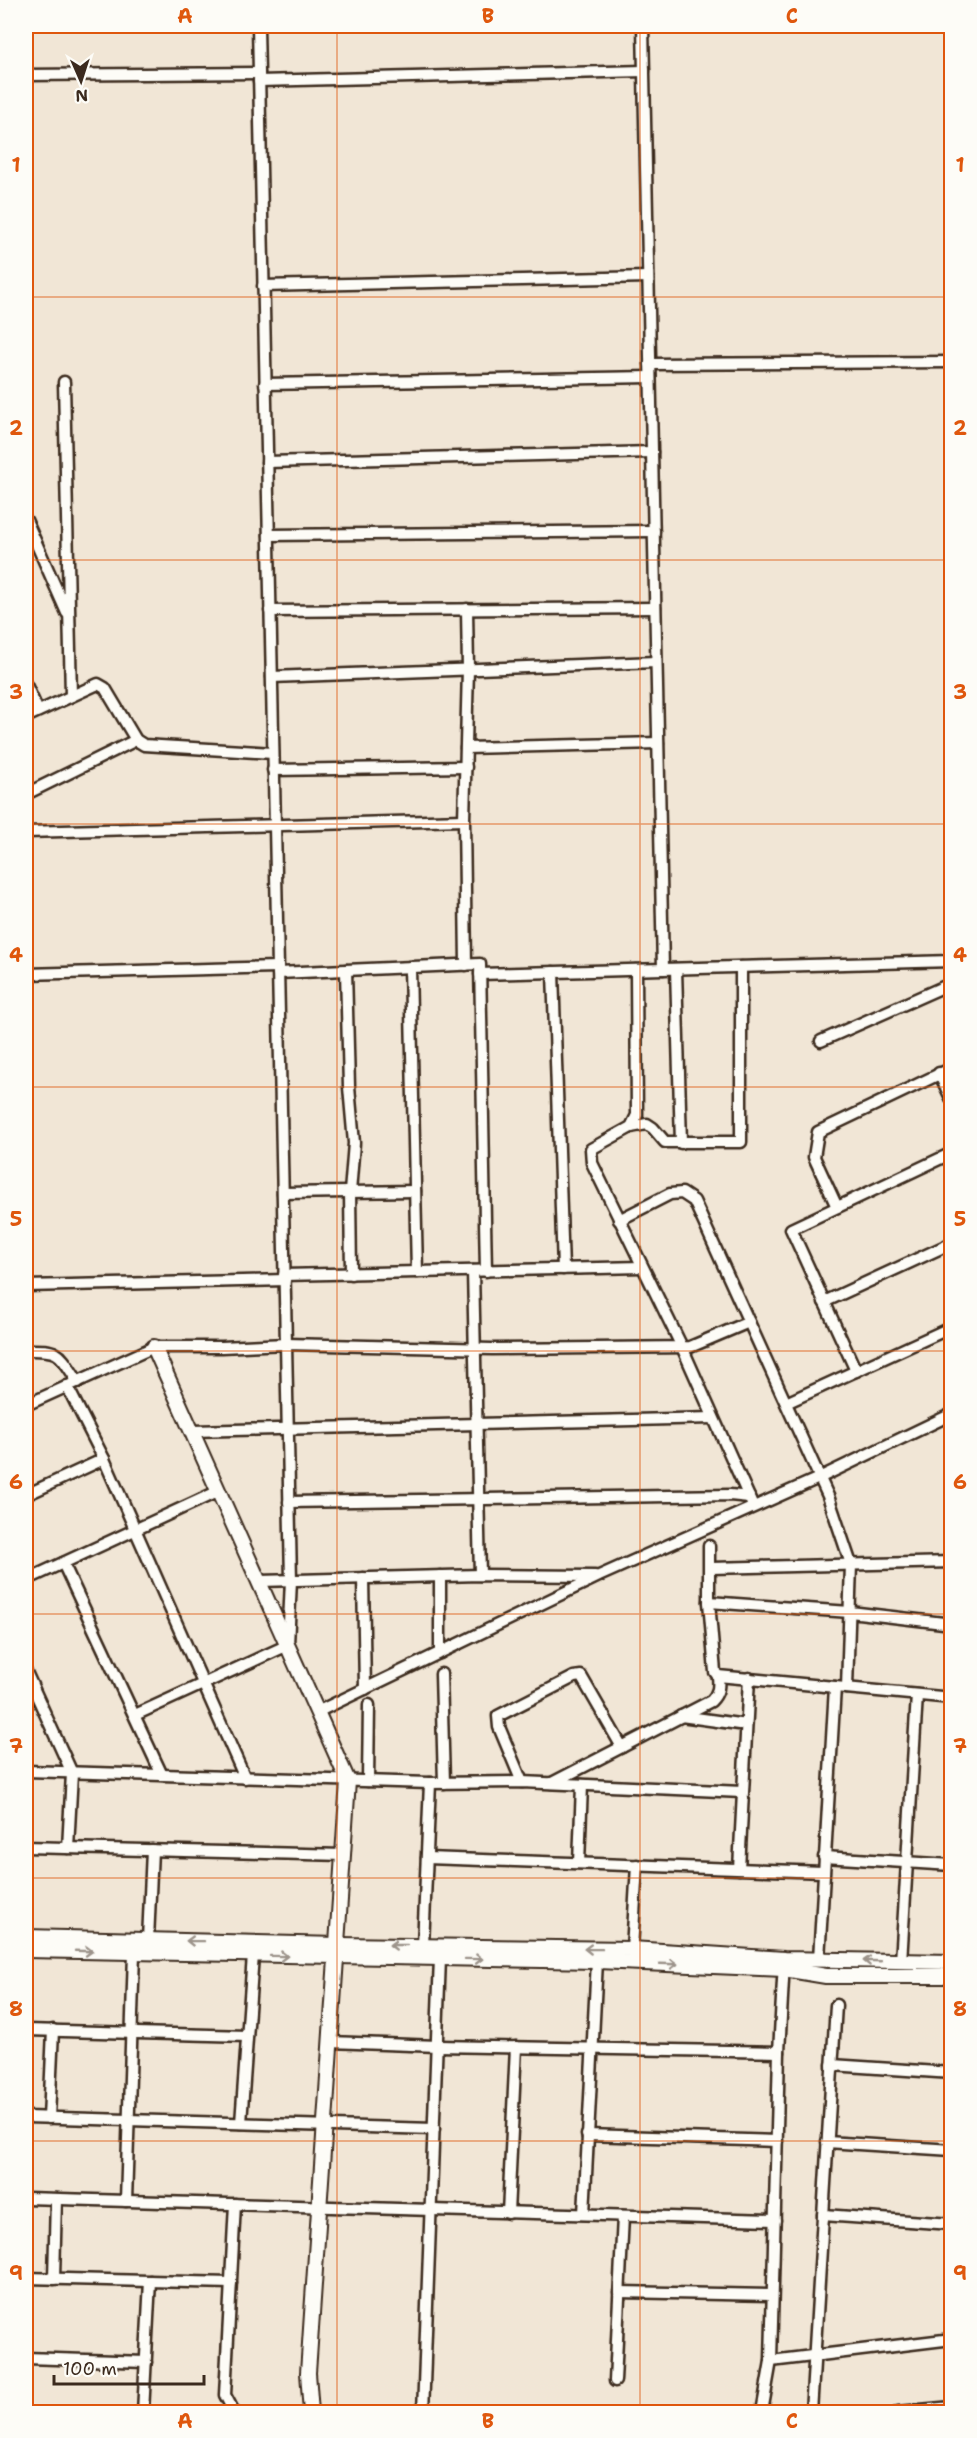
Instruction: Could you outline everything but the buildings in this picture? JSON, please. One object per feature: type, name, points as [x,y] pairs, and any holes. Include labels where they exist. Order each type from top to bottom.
[{"type":"street","points":[[258,26],[291,1580],[288,1645]]},
{"type":"street","points":[[643,26],[663,969]]},
{"type":"street","points":[[26,75],[259,77],[644,71]]},
{"type":"street","points":[[263,286],[648,277]]},
{"type":"street","points":[[650,364],[951,362]]},
{"type":"street","points":[[265,384],[650,377]]},
{"type":"street","points":[[64,382],[71,696]]},
{"type":"street","points":[[267,462],[652,452]]},
{"type":"street","points":[[26,520],[70,619]]},
{"type":"street","points":[[268,535],[654,531]]},
{"type":"street","points":[[270,611],[655,608]]},
{"type":"street","points":[[466,965],[464,820],[468,669],[467,609]]},
{"type":"street","points":[[272,677],[656,662]]},
{"type":"street","points":[[26,717],[98,684],[105,688],[136,740],[144,745],[273,753]]},
{"type":"street","points":[[26,685],[38,711]]},
{"type":"street","points":[[26,794],[136,740]]},
{"type":"street","points":[[466,748],[658,742]]},
{"type":"street","points":[[273,770],[466,767]]},
{"type":"street","points":[[26,832],[464,820]]},
{"type":"street","points":[[480,974],[951,962]]},
{"type":"street","points":[[26,974],[346,970],[480,964],[486,1271]]},
{"type":"street","points":[[410,967],[417,1272]]},
{"type":"street","points":[[741,967],[741,1142],[665,1142],[647,1124],[631,1126],[591,1149],[592,1163],[682,1347],[751,1501]]},
{"type":"street","points":[[676,969],[681,1143]]},
{"type":"street","points":[[346,970],[349,1087],[354,1143],[350,1192],[351,1274]]},
{"type":"street","points":[[631,1126],[637,1114],[636,970]]},
{"type":"street","points":[[553,972],[563,1269]]},
{"type":"street","points":[[821,1041],[951,983]]},
{"type":"street","points":[[837,1207],[814,1157],[818,1132],[951,1068]]},
{"type":"street","points":[[939,1073],[951,1100]]},
{"type":"street","points":[[856,1371],[791,1229],[951,1153]]},
{"type":"street","points":[[283,1193],[415,1191]]},
{"type":"street","points":[[619,1220],[670,1194],[682,1193],[694,1201],[819,1478],[851,1564],[848,1688]]},
{"type":"street","points":[[824,1302],[951,1243]]},
{"type":"street","points":[[26,1286],[351,1274],[642,1267]]},
{"type":"street","points":[[473,1271],[480,1575]]},
{"type":"street","points":[[26,1405],[154,1347],[286,1344],[475,1348],[690,1347],[749,1322]]},
{"type":"street","points":[[786,1403],[951,1327]]},
{"type":"street","points":[[154,1347],[348,1781],[308,2373],[311,2412]]},
{"type":"street","points":[[26,1350],[48,1349],[60,1355],[245,1778]]},
{"type":"street","points":[[318,1712],[751,1501],[819,1478],[951,1414]]},
{"type":"street","points":[[192,1431],[713,1418]]},
{"type":"street","points":[[26,1495],[104,1459]]},
{"type":"street","points":[[26,1580],[219,1491]]},
{"type":"street","points":[[289,1502],[478,1499],[751,1501]]},
{"type":"street","points":[[550,1783],[711,1701],[716,1696],[719,1688],[718,1676],[715,1672],[709,1602],[711,1568],[709,1546]]},
{"type":"street","points":[[711,1568],[951,1562]]},
{"type":"street","points":[[63,1563],[162,1775]]},
{"type":"street","points":[[260,1581],[480,1575],[599,1576]]},
{"type":"street","points":[[440,1576],[440,1653]]},
{"type":"street","points":[[363,1578],[365,1689]]},
{"type":"street","points":[[709,1602],[850,1612],[951,1624]]},
{"type":"street","points":[[135,1715],[288,1645]]},
{"type":"street","points":[[26,1672],[72,1773],[69,1848]]},
{"type":"street","points":[[441,1674],[444,1783]]},
{"type":"street","points":[[522,1782],[499,1727],[498,1716],[574,1677],[581,1676],[622,1747]]},
{"type":"street","points":[[718,1676],[951,1698]]},
{"type":"street","points":[[739,1869],[749,1678]]},
{"type":"street","points":[[819,1959],[835,1687]]},
{"type":"street","points":[[901,1962],[917,1695]]},
{"type":"street","points":[[368,1781],[369,1705]]},
{"type":"street","points":[[681,1716],[746,1725]]},
{"type":"street","points":[[26,1771],[430,1783],[522,1782],[742,1792]]},
{"type":"street","points":[[423,1946],[430,1783]]},
{"type":"street","points":[[579,1863],[582,1785]]},
{"type":"street","points":[[26,1847],[343,1855]]},
{"type":"street","points":[[148,1940],[152,1850]]},
{"type":"street","points":[[824,1857],[951,1865]]},
{"type":"street","points":[[427,1858],[823,1872]]},
{"type":"street","points":[[632,1949],[637,1865]]},
{"type":"street","points":[[26,1936],[148,1940],[440,1958],[784,1964],[819,1959],[951,1962]]},
{"type":"street","points":[[26,1950],[253,1955],[423,1946],[632,1949],[784,1964],[826,1976],[951,1976]]},
{"type":"street","points":[[126,2201],[134,1953]]},
{"type":"street","points":[[241,2123],[253,1955]]},
{"type":"street","points":[[423,2412],[440,1958]]},
{"type":"street","points":[[584,2214],[597,1961]]},
{"type":"street","points":[[762,2412],[771,2361],[779,2052],[784,1964]]},
{"type":"street","points":[[811,2412],[836,2005]]},
{"type":"street","points":[[26,2030],[247,2036]]},
{"type":"street","points":[[49,2118],[53,2030]]},
{"type":"street","points":[[330,2042],[779,2052]]},
{"type":"street","points":[[508,2213],[516,2047]]},
{"type":"street","points":[[832,2065],[951,2073]]},
{"type":"street","points":[[26,2117],[434,2129]]},
{"type":"street","points":[[587,2135],[777,2141]]},
{"type":"street","points":[[827,2142],[951,2150]]},
{"type":"street","points":[[26,2198],[775,2220]]},
{"type":"street","points":[[54,2279],[56,2199]]},
{"type":"street","points":[[234,2412],[225,2395],[235,2204]]},
{"type":"street","points":[[823,2215],[951,2224]]},
{"type":"street","points":[[615,2381],[622,2216]]},
{"type":"street","points":[[26,2278],[231,2283]]},
{"type":"street","points":[[143,2412],[150,2281]]},
{"type":"street","points":[[619,2292],[772,2295]]},
{"type":"street","points":[[771,2361],[951,2339]]},
{"type":"street","points":[[26,2358],[146,2362]]},
{"type":"street","points":[[898,2412],[951,2407]]}]
